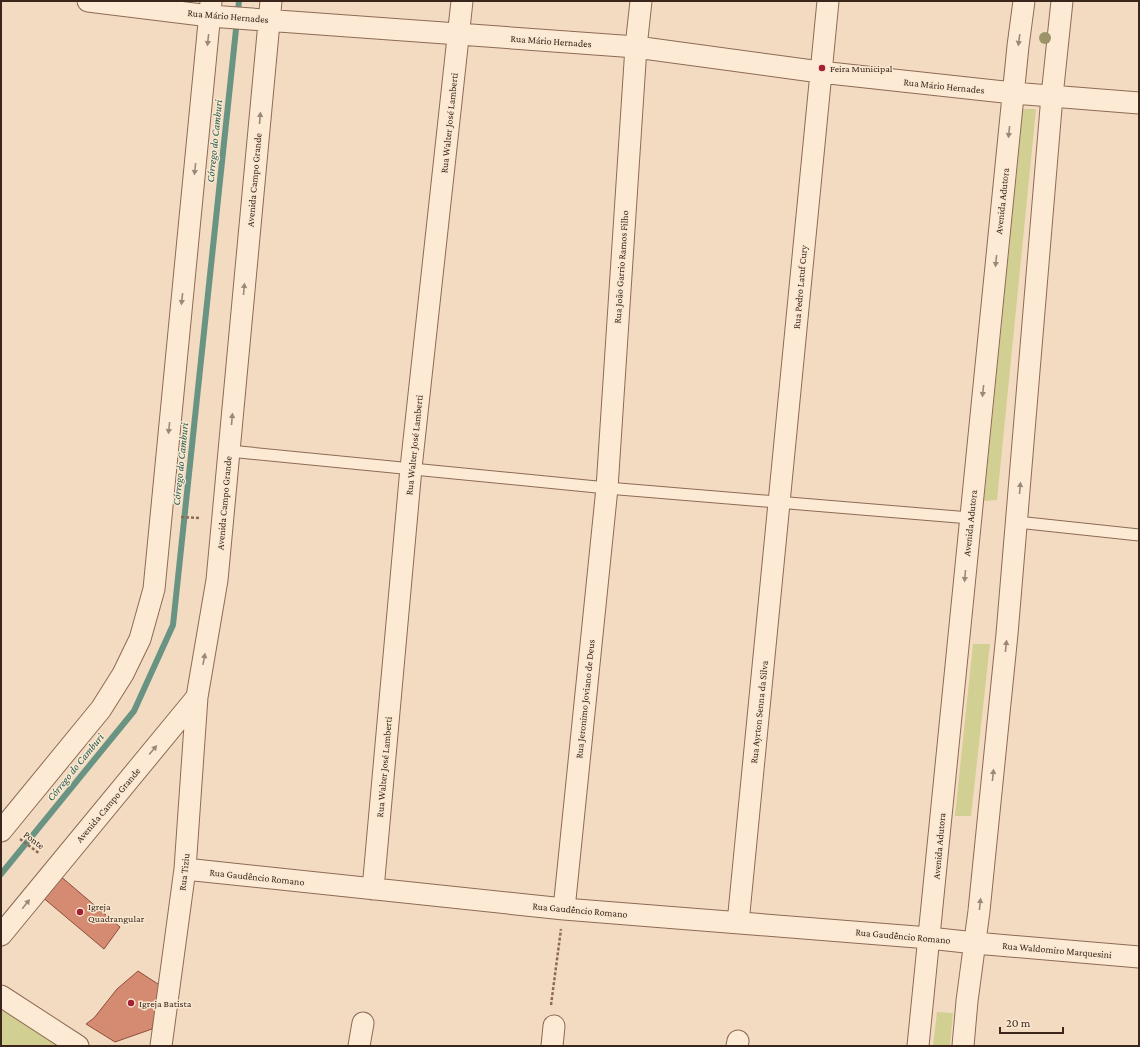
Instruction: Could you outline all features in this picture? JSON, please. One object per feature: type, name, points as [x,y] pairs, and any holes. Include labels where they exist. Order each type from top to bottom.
[{"type":"street","name":"Rua Mário Hernades","points":[[88,1],[224,13],[270,10],[459,35],[636,47],[820,72],[1013,93],[1139,103]]},
{"type":"street","name":"Rua Walter José Lamberti","points":[[372,889],[411,468],[462,1]]},
{"type":"street","name":"Rua João Garrio Ramos Filho","points":[[607,488],[636,47],[641,1]]},
{"type":"street","name":"Rua Pedro Latuf Cury","points":[[780,502],[828,1]]},
{"type":"street","name":"Avenida Adutora","points":[[918,1046],[1013,93],[1024,1]]},
{"type":"street","points":[[963,1046],[967,1001],[980,903],[1017,522],[1052,96],[1062,1]]},
{"type":"street","name":"Avenida Campo Grande","points":[[1,935],[197,698],[217,580],[270,10]]},
{"type":"street","points":[[8,833],[101,709],[123,674],[140,639],[154,589],[224,13]]},
{"type":"street","name":"Rua Jeronimo Joviano de Deus","points":[[564,909],[607,488]]},
{"type":"street","name":"Rua Ayrton Senna da Silva","points":[[738,923],[780,502]]},
{"type":"street","name":"Rua Tiziu","points":[[161,1046],[185,869],[197,698]]},
{"type":"street","name":"Rua Gaudêncio Romano","points":[[185,869],[564,909],[929,938],[974,943]]},
{"type":"street","name":"Rua Waldomiro Marquesini","points":[[974,943],[1139,957]]},
{"type":"street","points":[[1,996],[78,1046]]},
{"type":"street","points":[[360,1046],[362,1023]]},
{"type":"lane","points":[[229,451],[607,488],[970,518]]},
{"type":"lane","points":[[1017,522],[1139,535]]},
{"type":"path","points":[[174,517],[199,518]]},
{"type":"path","name":"Ponte","points":[[8,833],[44,858]]},
{"type":"path","points":[[551,1005],[564,909]]},
{"type":"shaded area","points":[[1023,109],[1036,109],[997,500],[984,501]]},
{"type":"shaded area","points":[[973,644],[990,644],[971,816],[955,816]]},
{"type":"shaded area","points":[[1,1002],[67,1046],[1,1046]]},
{"type":"shaded area","points":[[937,1012],[953,1013],[950,1046],[933,1046]]},
{"type":"building","name":"Igreja Quadrangular","points":[[59,875],[120,927],[104,949],[41,896]]},
{"type":"building","name":"Igreja Batista","points":[[138,971],[161,986],[152,1029],[115,1042],[86,1024],[94,1018],[117,989]]},
{"type":"waterway","name":"Córrego do Camburi","points":[[1,874],[134,711],[173,625],[239,1]]},
{"type":"place","name":"Feira Municipal","points":[[822,68]]},
{"type":"place","name":"Igreja Quadrangular","points":[[80,912]]},
{"type":"place","name":"Igreja Batista","points":[[131,1003]]}]
